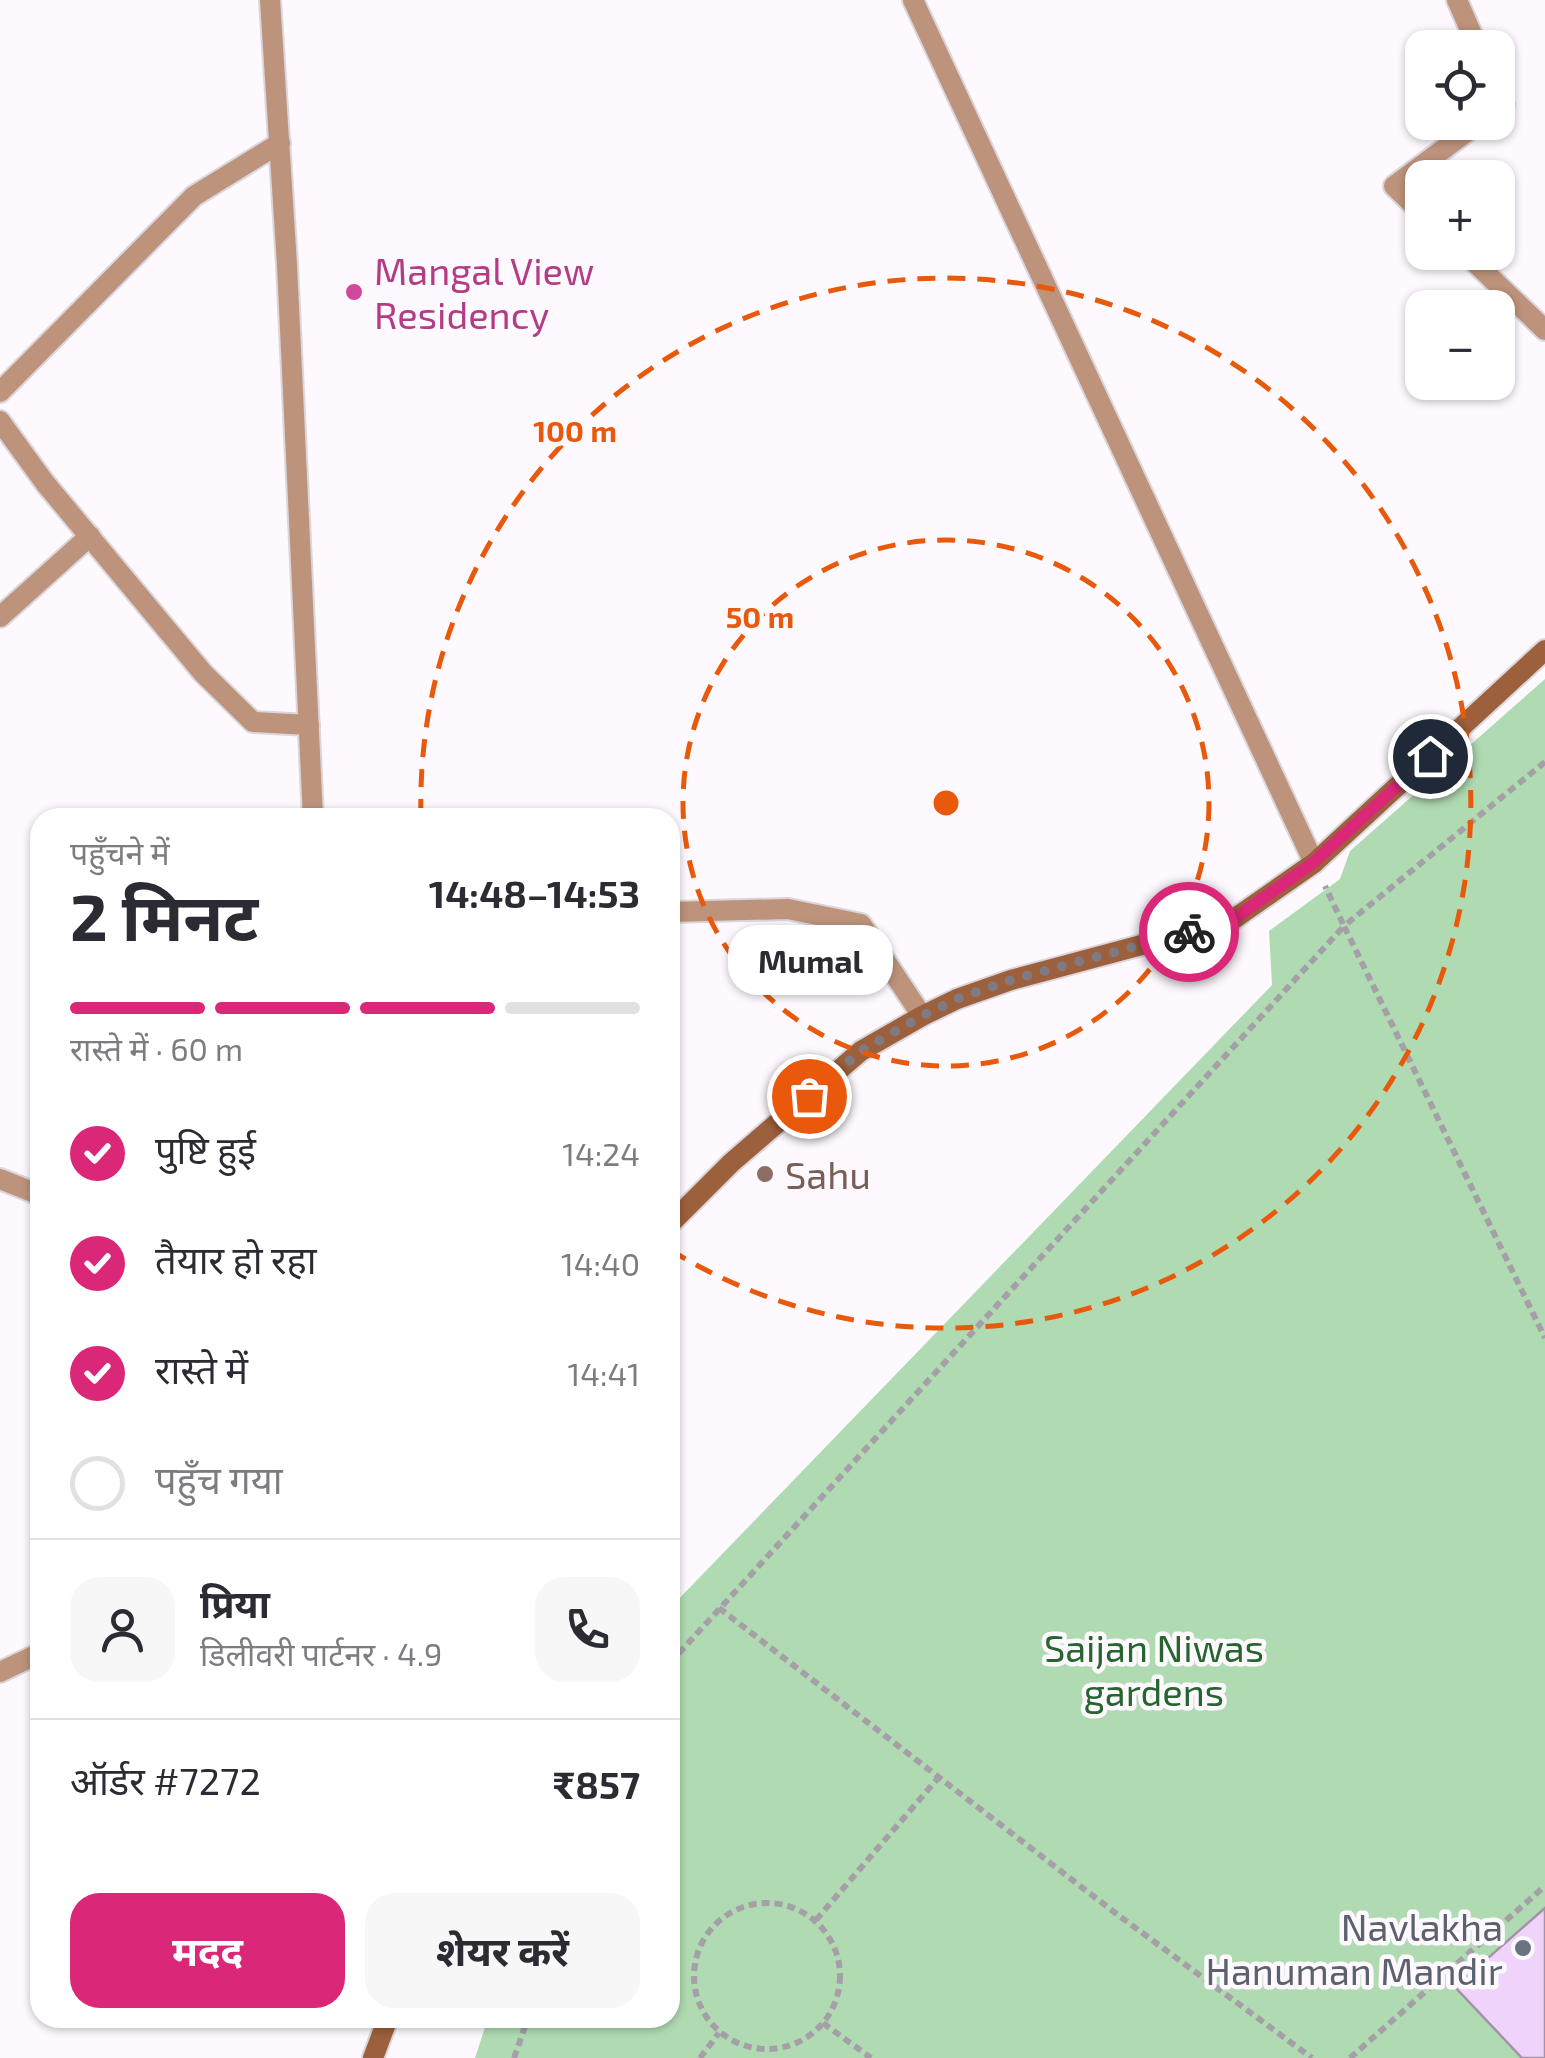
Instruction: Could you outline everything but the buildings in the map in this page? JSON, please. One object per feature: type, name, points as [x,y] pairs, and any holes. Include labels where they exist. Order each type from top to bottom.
[{"type":"main road","points":[[680,1214],[731,1163],[861,1051],[922,1016],[1011,980],[1231,921],[1314,862],[1545,650]]},
{"type":"main road","points":[[373,2058],[384,2028]]},
{"type":"street","points":[[270,0],[313,808]]},
{"type":"street","points":[[913,0],[1314,862]]},
{"type":"street","points":[[1457,0],[1470,30]]},
{"type":"street","points":[[1429,160],[1456,140]]},
{"type":"street","points":[[0,392],[194,196],[280,143]]},
{"type":"street","points":[[1405,178],[1394,186],[1405,197]]},
{"type":"street","points":[[1483,270],[1545,330]]},
{"type":"street","points":[[0,420],[45,483],[202,672],[253,722],[309,725]]},
{"type":"street","points":[[0,617],[90,536]]},
{"type":"street","points":[[680,912],[788,909],[861,924],[922,1016]]},
{"type":"street","points":[[0,1179],[30,1191]]},
{"type":"street","points":[[0,1672],[30,1658]]},
{"type":"path","points":[[680,1652],[1344,926],[1545,762]]},
{"type":"path","points":[[1314,862],[1545,1338]]},
{"type":"path","points":[[719,1608],[1114,1912],[1312,2058]]},
{"type":"path","points":[[816,1920],[939,1778]]},
{"type":"path","points":[[1350,2058],[1545,1886]]},
{"type":"path","points":[[761,1902],[790,1906],[816,1920],[832,1942],[840,1970],[837,1998],[824,2023],[801,2041],[773,2049],[744,2046],[719,2032],[701,2010],[693,1982],[696,1954],[710,1928],[733,1910],[761,1902]]},
{"type":"path","points":[[824,2023],[871,2058]]},
{"type":"path","points":[[514,2058],[524,2028]]},
{"type":"path","points":[[700,2058],[719,2032]]},
{"type":"green space","name":"Saijan Niwas gardens","points":[[1545,679],[1545,2058],[475,2058],[485,2028],[680,2028],[680,1598],[1272,985],[1269,931],[1340,879],[1350,851]]},
{"type":"way so far","points":[[809,1096],[861,1051],[957,999],[1011,980],[1189,932]]},
{"type":"place","name":"Mangal View Residency","points":[[354,292]]},
{"type":"place","name":"Mumal","points":[[809,1096]]},
{"type":"place","name":"Sahu","points":[[765,1174]]},
{"type":"place","name":"Navlakha Hanuman Mandir","points":[[1523,1948]]},
{"type":"route","points":[[1189,932],[1231,921],[1314,862],[1430,756]]}]
